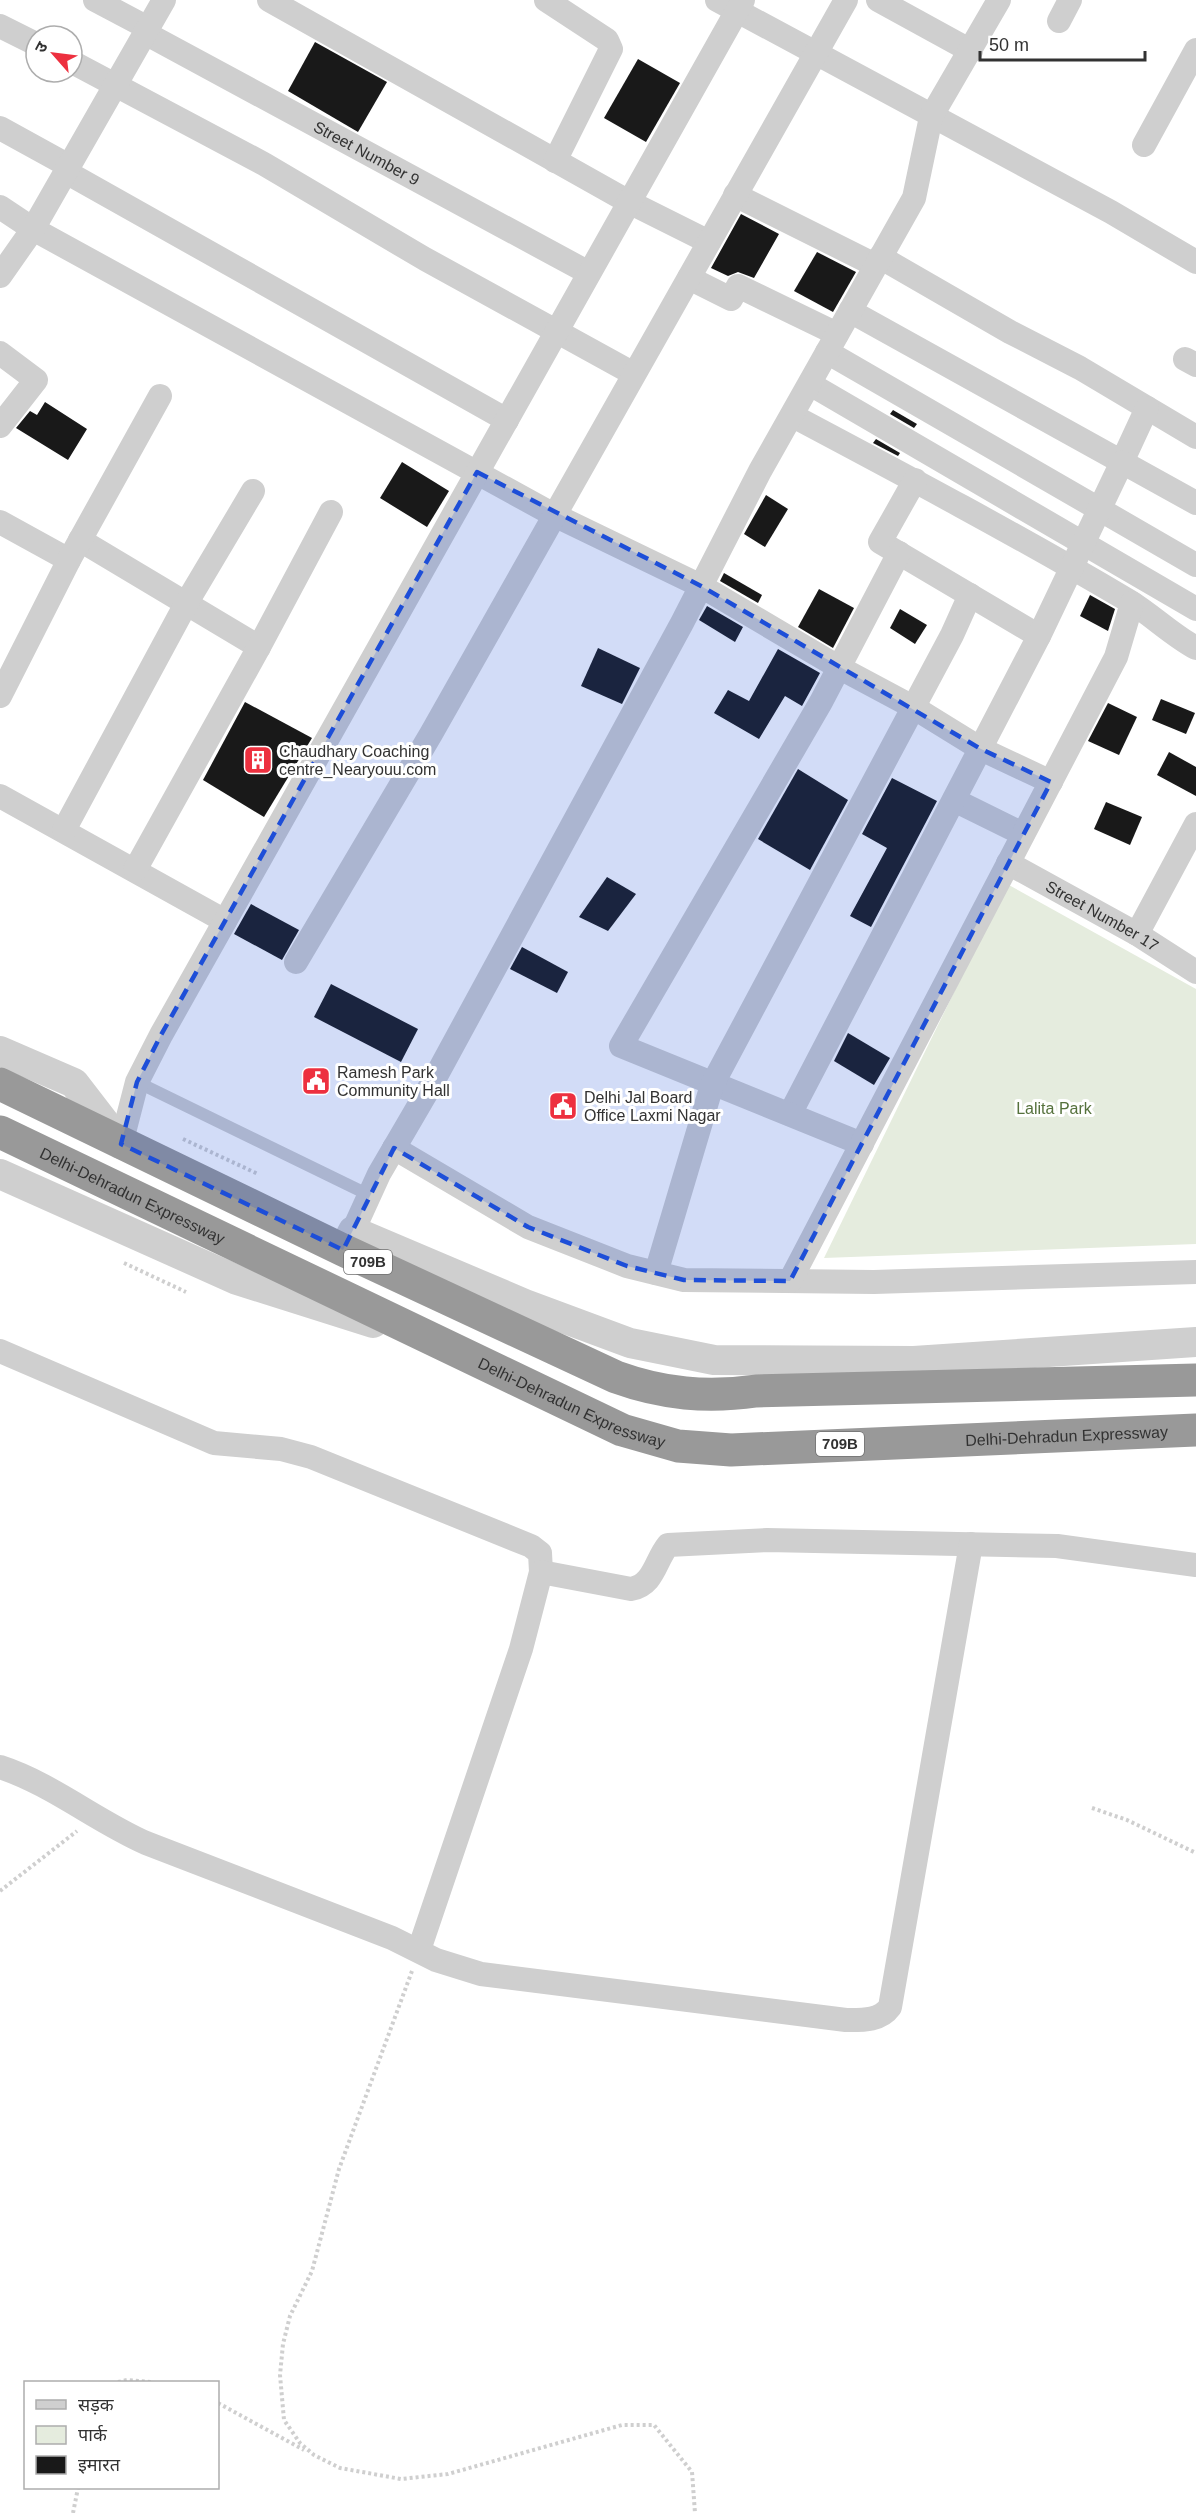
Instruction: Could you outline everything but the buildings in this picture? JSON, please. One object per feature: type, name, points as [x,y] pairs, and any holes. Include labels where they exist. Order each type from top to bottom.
[{"type":"highway","points":[[3,1085],[121,1144]]},
{"type":"highway","name":"Delhi-Dehradun Expressway","points":[[0,1132],[622,1430],[678,1446],[731,1450],[1196,1430]]},
{"type":"highway","name":"709B","points":[[121,1144],[348,1241],[616,1377],[664,1392],[712,1396],[768,1391],[1196,1380]]},
{"type":"street","name":"Street Number 9","points":[[95,0],[589,273]]},
{"type":"street","points":[[0,276],[33,229],[164,0]]},
{"type":"street","points":[[269,0],[629,202],[709,242]]},
{"type":"street","points":[[546,0],[607,40],[611,49],[555,160]]},
{"type":"street","points":[[296,962],[431,734],[846,0]]},
{"type":"street","points":[[878,0],[971,51]]},
{"type":"street","points":[[999,0],[931,117],[915,198],[877,261],[793,416],[760,471],[701,586],[435,1078],[394,1148],[348,1241],[630,1343],[714,1360],[914,1360],[1196,1342]]},
{"type":"street","points":[[121,1144],[137,1082],[629,202],[732,4],[931,117],[1111,212],[1196,262]]},
{"type":"street","points":[[0,26],[24,38]]},
{"type":"street","points":[[1144,146],[1196,51]]},
{"type":"street","points":[[84,68],[264,164],[425,259],[634,374]]},
{"type":"street","points":[[0,128],[67,169],[507,420]]},
{"type":"street","points":[[735,195],[877,261],[1196,437]]},
{"type":"street","points":[[0,207],[33,229],[554,515],[701,586],[840,668],[914,707],[981,749],[1051,782]]},
{"type":"street","points":[[689,278],[731,299],[738,286],[1099,509],[1196,565]]},
{"type":"street","points":[[850,311],[1196,503]]},
{"type":"street","points":[[0,353],[36,380],[0,426]]},
{"type":"street","points":[[810,384],[1196,609]]},
{"type":"street","points":[[0,696],[74,550],[160,396]]},
{"type":"street","points":[[790,1114],[1039,636],[1147,408]]},
{"type":"street","points":[[793,416],[915,480],[1072,568],[1132,603],[1196,648]]},
{"type":"street","points":[[915,480],[880,542],[1039,636]]},
{"type":"street","points":[[63,830],[187,602],[253,490]]},
{"type":"street","points":[[135,870],[331,512]]},
{"type":"street","points":[[0,522],[74,550],[187,602],[259,647]]},
{"type":"street","points":[[862,1144],[621,1046],[840,668],[899,553]]},
{"type":"street","points":[[656,1273],[712,1084],[914,707],[970,595]]},
{"type":"street","points":[[790,1281],[1116,657],[1132,603]]},
{"type":"street","points":[[0,796],[225,921]]},
{"type":"street","points":[[954,800],[1023,834]]},
{"type":"street","points":[[1137,934],[1196,824]]},
{"type":"street","name":"Street Number 17","points":[[1008,863],[1137,934],[1196,972]]},
{"type":"street","points":[[0,1051],[74,1083],[121,1144]]},
{"type":"street","points":[[394,1148],[528,1227],[581,1250],[684,1280],[874,1282],[1196,1272]]},
{"type":"street","points":[[0,1174],[237,1280],[433,1341]]},
{"type":"street","points":[[0,1351],[214,1443],[294,1451],[531,1546],[540,1553],[541,1572],[521,1649],[419,1950]]},
{"type":"street","points":[[541,1572],[631,1589],[643,1586],[665,1548],[672,1544],[767,1540],[1057,1546],[1196,1565]]},
{"type":"street","points":[[0,1767],[23,1775],[94,1818],[146,1843],[419,1950],[435,1960],[481,1974],[846,2020],[863,2020],[885,2014],[890,2007],[972,1544]]},
{"type":"lane","points":[[137,1082],[369,1195]]},
{"type":"path","points":[[183,1139],[258,1174]]},
{"type":"path","points":[[124,1263],[186,1292]]},
{"type":"path","points":[[1092,1808],[1127,1820],[1196,1853]]},
{"type":"path","points":[[0,1891],[94,1818]]},
{"type":"path","points":[[314,2455],[290,2432],[284,2420],[280,2385],[283,2344],[290,2316],[312,2271],[339,2169],[419,1950]]},
{"type":"path","points":[[122,2381],[140,2381]]},
{"type":"path","points":[[219,2404],[340,2468],[362,2474],[401,2479],[426,2478],[622,2425],[654,2425],[692,2472],[695,2513]]},
{"type":"path","points":[[73,2513],[78,2489]]},
{"type":"highlighted area","points":[[477,472],[701,586],[981,749],[1051,782],[790,1281],[684,1280],[627,1266],[528,1227],[394,1148],[343,1250],[121,1144],[137,1082],[161,1035]]},
{"type":"green space","name":"Lalita Park","points":[[1007,884],[1196,989],[1196,1244],[824,1258]]},
{"type":"place","name":"Chaudhary Coaching centre_Nearyouu.com","points":[[258,760]]},
{"type":"place","name":"Ramesh Park Community Hall","points":[[316,1081]]},
{"type":"place","name":"Delhi Jal Board Office Laxmi Nagar","points":[[563,1106]]}]
